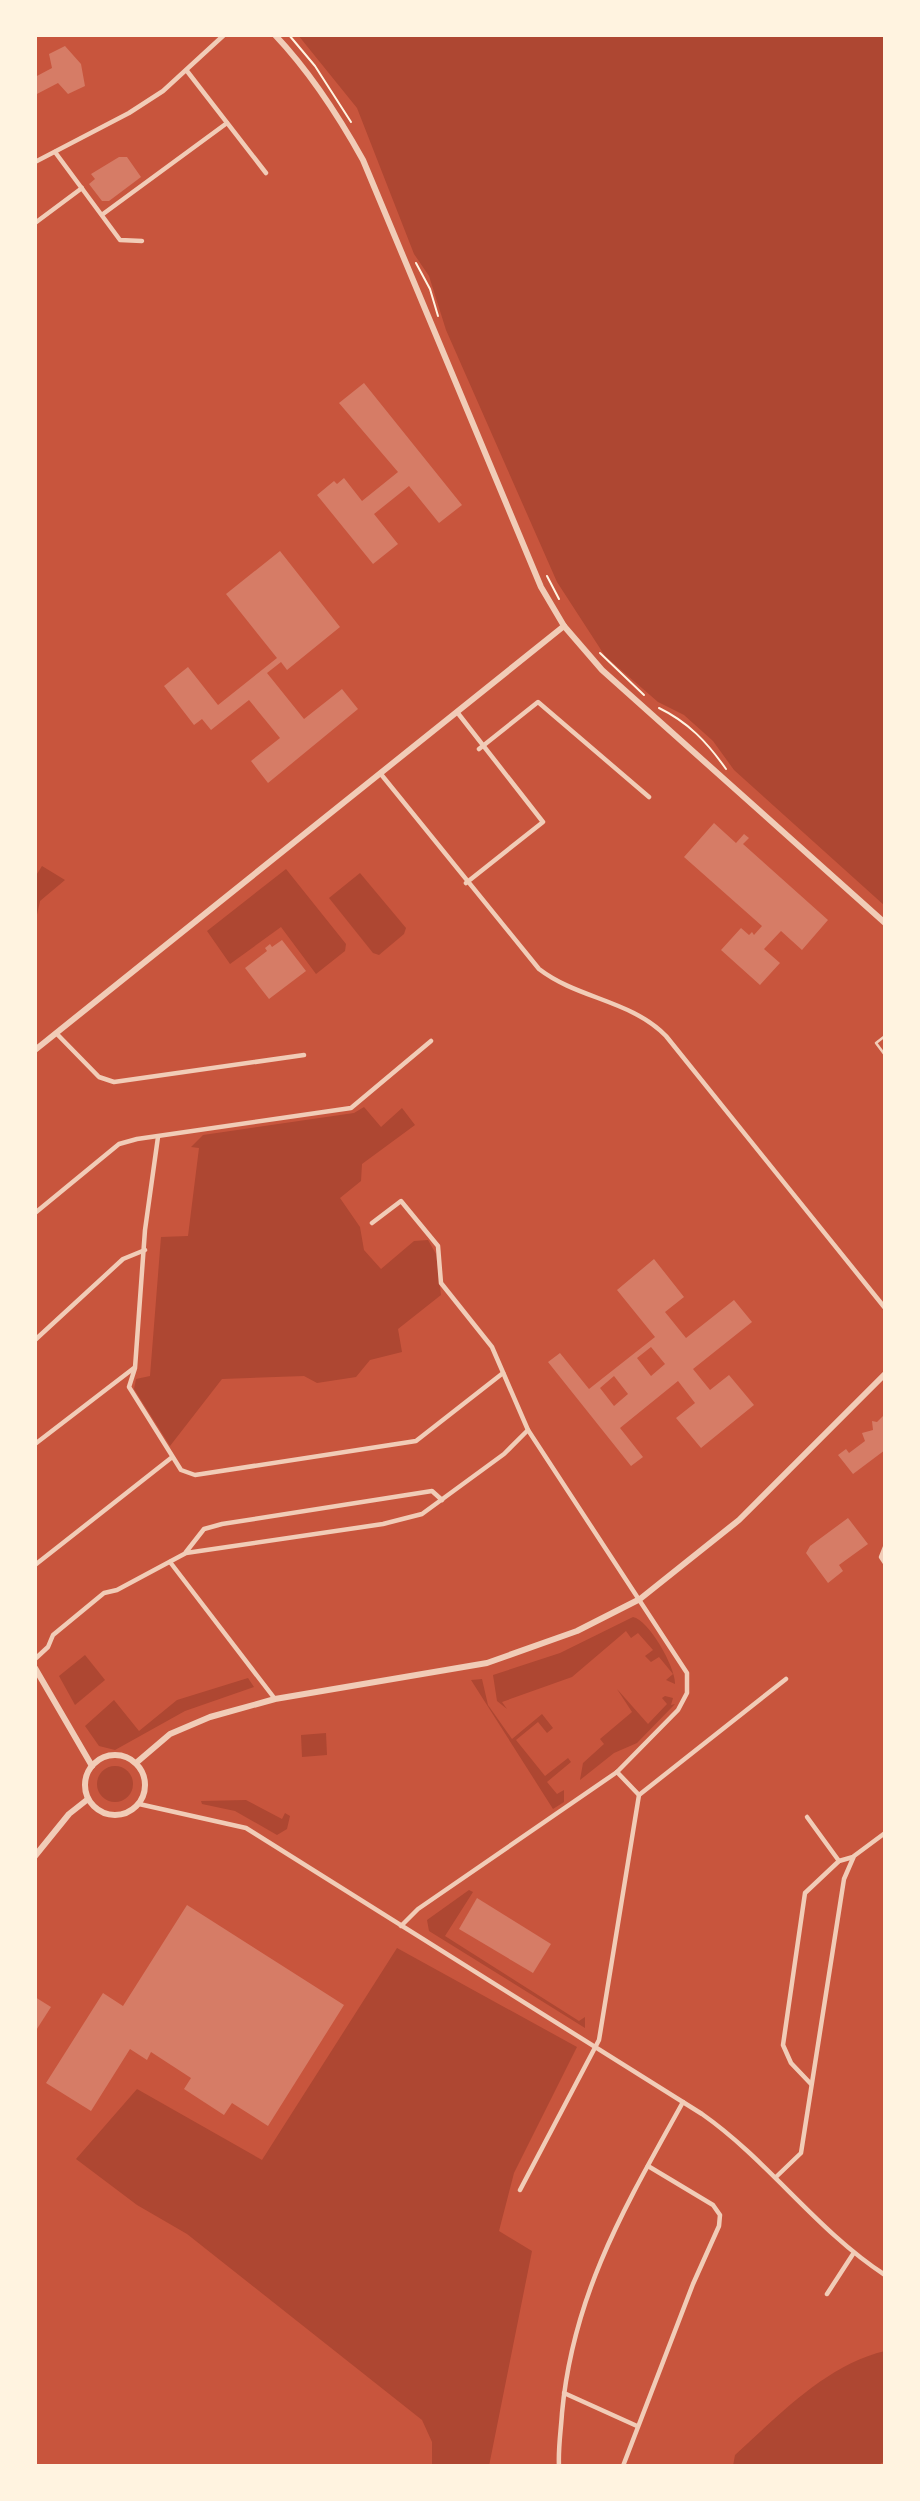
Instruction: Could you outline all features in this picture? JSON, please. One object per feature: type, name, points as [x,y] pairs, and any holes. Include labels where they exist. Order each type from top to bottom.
[{"type":"street","points":[[35,162],[129,113],[187,71],[224,35]]},
{"type":"street","points":[[275,35],[313,78],[363,160],[541,587],[564,626],[602,670],[885,923]]},
{"type":"street","points":[[187,71],[266,173]]},
{"type":"street","points":[[103,214],[227,123]]},
{"type":"street","points":[[54,152],[120,240],[142,241]]},
{"type":"street","points":[[35,223],[82,188]]},
{"type":"street","points":[[35,1050],[564,626]]},
{"type":"street","points":[[482,748],[538,702],[649,797]]},
{"type":"street","points":[[456,711],[482,748],[543,822],[466,883]]},
{"type":"street","points":[[380,773],[466,883],[539,969],[554,981],[649,1018],[885,1308]]},
{"type":"street","points":[[56,1033],[99,1077],[114,1082],[304,1055]]},
{"type":"street","points":[[35,1213],[119,1144],[351,1108],[431,1041]]},
{"type":"street","points":[[158,1137],[135,1368],[129,1387],[171,1458],[181,1470],[195,1475],[416,1441],[503,1373]]},
{"type":"street","points":[[372,1223],[401,1201],[438,1246],[441,1283],[482,1332],[528,1430],[687,1673],[687,1693],[678,1710],[617,1772],[418,1909],[401,1926]]},
{"type":"street","points":[[35,1340],[123,1259],[145,1250]]},
{"type":"street","points":[[35,1444],[135,1368]]},
{"type":"street","points":[[136,1763],[170,1734],[210,1717],[275,1699],[487,1663],[578,1631],[640,1599],[739,1520],[885,1374]]},
{"type":"street","points":[[35,1659],[48,1647],[53,1635],[104,1593],[117,1590],[186,1553],[383,1524],[422,1514],[504,1454],[528,1430]]},
{"type":"street","points":[[35,1566],[171,1458]]},
{"type":"street","points":[[186,1553],[204,1529],[222,1524],[432,1491],[442,1500]]},
{"type":"street","points":[[885,1547],[881,1552],[885,1563]]},
{"type":"street","points":[[170,1562],[275,1699]]},
{"type":"street","points":[[35,1668],[92,1766]]},
{"type":"street","points":[[520,2190],[596,2048],[605,2017],[639,1796],[786,1679]]},
{"type":"street","points":[[118,1755],[136,1763],[141,1770],[145,1787],[139,1804],[132,1810],[114,1815],[96,1808],[88,1799],[85,1783],[92,1766],[99,1759],[118,1755]]},
{"type":"street","points":[[617,1772],[639,1796]]},
{"type":"street","points":[[35,1856],[69,1814],[88,1799]]},
{"type":"street","points":[[139,1804],[246,1828],[683,2102],[736,2138],[853,2254],[885,2276]]},
{"type":"street","points":[[807,1817],[839,1861]]},
{"type":"street","points":[[811,2085],[791,2063],[783,2045],[805,1893],[839,1861],[854,1856],[885,1833]]},
{"type":"street","points":[[775,2177],[801,2153],[844,1879],[854,1856]]},
{"type":"street","points":[[559,2466],[564,2393],[579,2315],[615,2225],[683,2102]]},
{"type":"street","points":[[623,2466],[719,2227],[720,2215],[713,2205],[648,2166]]},
{"type":"street","points":[[827,2294],[853,2254]]},
{"type":"street","points":[[564,2393],[637,2426]]},
{"type":"lane","points":[[885,1036],[876,1043],[885,1055]]},
{"type":"path","points":[[289,35],[315,66],[352,122]]},
{"type":"path","points":[[412,257],[425,276],[438,316]]},
{"type":"path","points":[[544,571],[561,604]]},
{"type":"path","points":[[594,648],[648,699]]},
{"type":"path","points":[[657,708],[680,718],[708,743],[730,774]]},
{"type":"shaded area","points":[[298,35],[885,35],[885,906],[734,770],[713,741],[684,715],[658,702],[605,656],[557,582],[446,330],[429,276],[414,254],[357,108]]},
{"type":"shaded area","points":[[42,866],[65,880],[40,901],[35,924],[35,877]]},
{"type":"shaded area","points":[[286,869],[346,944],[345,951],[316,974],[281,927],[230,964],[207,931]]},
{"type":"shaded area","points":[[360,873],[406,928],[404,934],[379,955],[373,953],[329,898]]},
{"type":"shaded area","points":[[364,1107],[381,1127],[402,1108],[415,1125],[362,1164],[361,1181],[340,1198],[360,1227],[364,1250],[381,1269],[414,1241],[428,1240],[436,1254],[441,1295],[398,1329],[402,1352],[370,1360],[356,1377],[317,1383],[304,1376],[222,1379],[170,1446],[134,1389],[136,1379],[150,1376],[161,1237],[188,1236],[199,1148],[191,1147],[203,1135],[354,1113]]},
{"type":"shaded area","points":[[633,1617],[654,1635],[671,1667],[674,1677],[675,1684],[666,1680],[673,1674],[659,1657],[651,1662],[645,1656],[653,1650],[638,1633],[631,1638],[626,1631],[572,1677],[502,1702],[507,1709],[497,1701],[493,1675],[560,1653]]},
{"type":"shaded area","points":[[85,1655],[105,1680],[75,1705],[59,1676]]},
{"type":"shaded area","points":[[248,1678],[254,1687],[185,1711],[115,1750],[99,1746],[85,1726],[114,1700],[139,1731],[177,1700]]},
{"type":"shaded area","points":[[482,1679],[488,1705],[512,1739],[542,1714],[553,1728],[547,1733],[538,1722],[516,1740],[545,1776],[568,1758],[571,1762],[547,1782],[557,1794],[564,1790],[564,1802],[553,1809],[471,1680]]},
{"type":"shaded area","points":[[617,1689],[648,1724],[667,1704],[662,1698],[673,1698],[671,1705],[675,1704],[637,1743],[614,1753],[580,1780],[583,1763],[604,1744],[600,1739],[632,1712]]},
{"type":"shaded area","points":[[326,1733],[327,1755],[302,1757],[301,1735]]},
{"type":"shaded area","points":[[115,1766],[128,1771],[133,1784],[128,1797],[115,1802],[102,1797],[97,1784],[102,1771]]},
{"type":"shaded area","points":[[246,1800],[282,1819],[285,1813],[290,1816],[287,1829],[277,1835],[235,1811],[202,1804],[201,1801]]},
{"type":"shaded area","points":[[469,1890],[473,1892],[445,1936],[579,2021],[585,2017],[585,2028],[429,1931],[427,1920]]},
{"type":"shaded area","points":[[397,1948],[577,2047],[514,2173],[499,2231],[532,2251],[489,2466],[432,2466],[432,2442],[422,2420],[187,2234],[137,2205],[76,2159],[137,2089],[262,2160]]},
{"type":"shaded area","points":[[885,2351],[885,2461],[877,2466],[733,2466],[735,2455],[804,2393],[843,2368]]},
{"type":"building","points":[[65,46],[81,64],[85,86],[68,94],[58,83],[35,95],[35,77],[52,68],[49,54]]},
{"type":"building","points":[[119,157],[127,157],[141,177],[109,201],[102,201],[89,184],[95,179],[91,174]]},
{"type":"building","points":[[364,383],[462,505],[439,523],[409,486],[374,514],[398,544],[373,564],[317,495],[334,481],[337,484],[344,478],[362,501],[398,472],[339,403]]},
{"type":"building","points":[[280,551],[340,627],[287,670],[281,662],[267,673],[304,719],[342,689],[358,709],[268,783],[251,761],[280,738],[249,700],[211,730],[202,719],[194,725],[164,686],[188,667],[218,705],[277,658],[226,594]]},
{"type":"building","points":[[714,823],[736,843],[744,834],[749,838],[743,844],[828,920],[802,950],[781,931],[764,949],[780,963],[760,985],[721,950],[741,928],[749,935],[752,932],[754,935],[762,926],[684,857]]},
{"type":"building","points":[[282,940],[306,971],[269,999],[245,968],[267,951],[265,948],[270,944],[272,947]]},
{"type":"building","points":[[654,1259],[684,1297],[665,1312],[686,1338],[734,1300],[752,1322],[693,1369],[710,1390],[729,1375],[754,1405],[701,1448],[676,1418],[695,1403],[678,1381],[620,1428],[643,1457],[631,1466],[548,1362],[560,1353],[589,1389],[655,1337],[617,1290]],"holes":[[[651,1347],[665,1364],[651,1376],[637,1358]],[[614,1376],[628,1394],[614,1406],[600,1388]]]},
{"type":"building","points":[[885,1414],[885,1450],[853,1474],[838,1455],[846,1449],[849,1453],[865,1441],[862,1433],[873,1430],[872,1421],[877,1422]]},
{"type":"building","points":[[848,1518],[868,1544],[839,1565],[843,1571],[828,1583],[806,1553],[810,1546]]},
{"type":"building","points":[[477,1898],[551,1944],[533,1973],[459,1929]]},
{"type":"building","points":[[187,1905],[344,2005],[268,2126],[232,2103],[224,2115],[184,2089],[191,2078],[151,2052],[147,2060],[130,2049],[91,2111],[46,2083],[103,1993],[123,2006]]},
{"type":"building","points":[[35,1997],[51,2007],[35,2032]]}]
